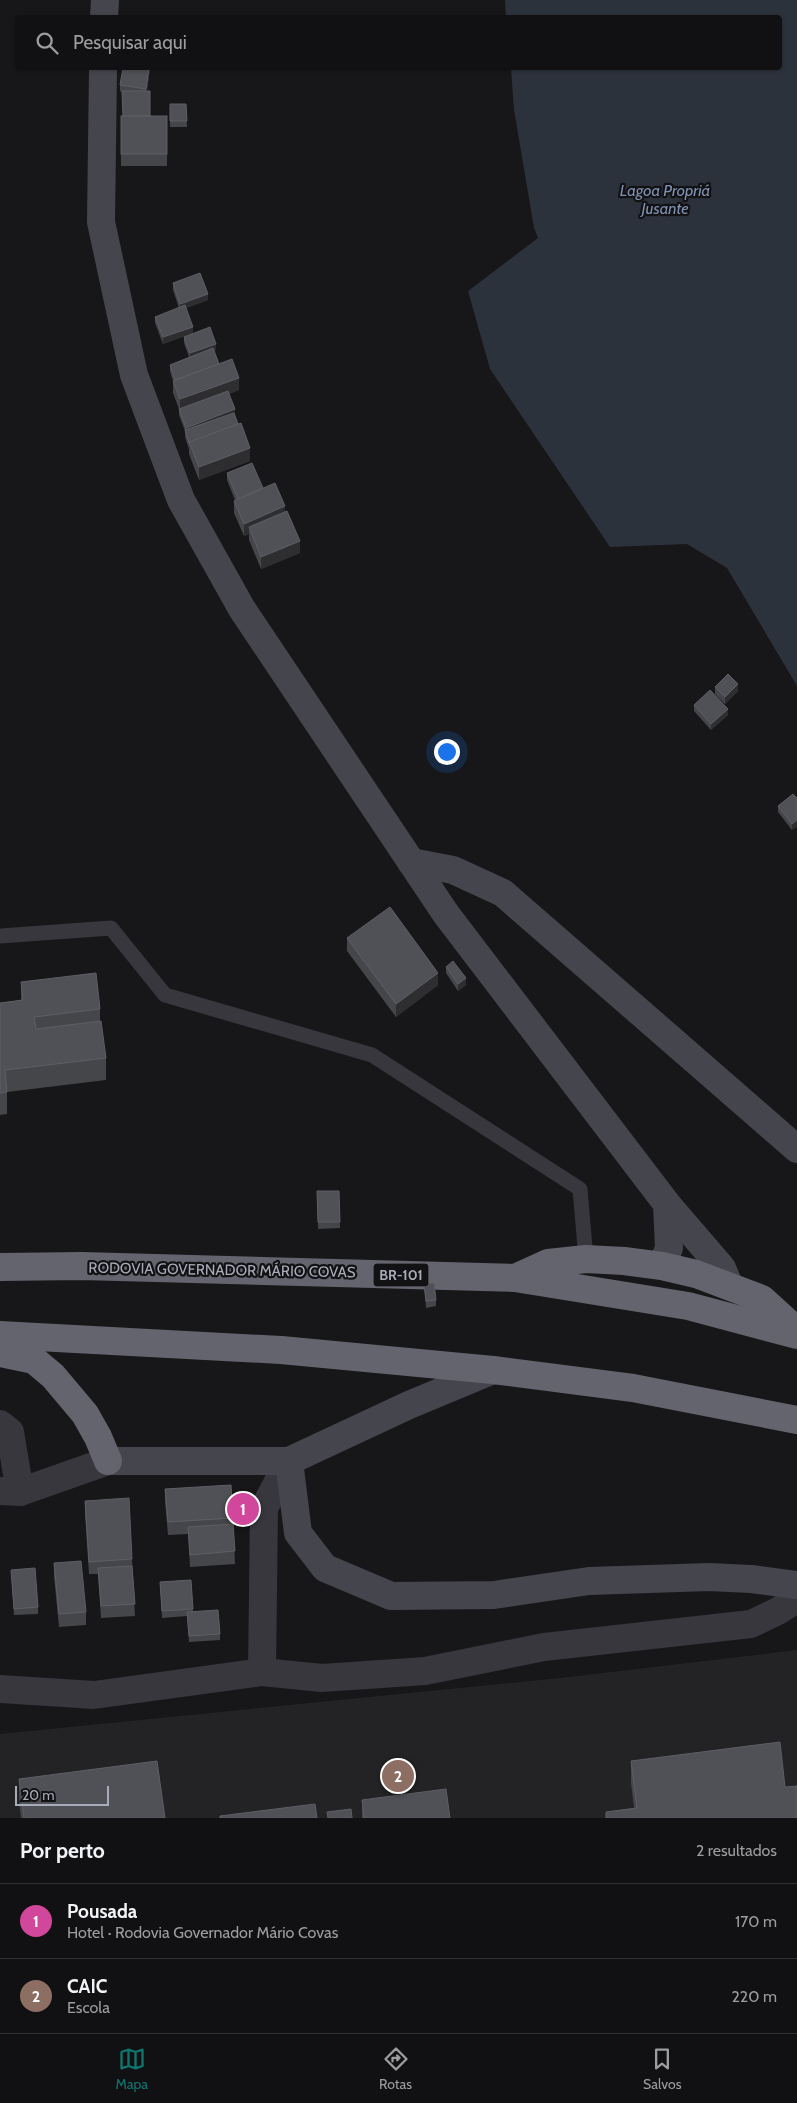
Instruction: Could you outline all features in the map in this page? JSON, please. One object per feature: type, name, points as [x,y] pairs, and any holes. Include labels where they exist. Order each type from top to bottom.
[{"type":"highway","points":[[515,1278],[548,1263],[586,1259],[662,1266],[730,1285],[762,1299],[797,1331]]},
{"type":"highway","name":"RODOVIA GOVERNADOR MÁRIO COVAS","points":[[0,1267],[82,1266],[515,1278],[688,1306],[797,1335]]},
{"type":"highway","points":[[0,1335],[281,1350],[493,1370],[633,1388],[797,1420]]},
{"type":"highway","points":[[0,1353],[34,1360],[53,1376],[85,1414],[98,1437],[108,1461]]},
{"type":"main road","points":[[104,15],[105,0]]},
{"type":"main road","points":[[103,70],[101,222],[134,375],[181,500],[242,609],[446,914],[667,1204],[722,1268],[730,1285]]},
{"type":"main road","points":[[410,862],[453,870],[479,880],[503,894],[797,1149]]},
{"type":"main road","points":[[662,1266],[669,1248],[667,1204]]},
{"type":"main road","points":[[108,1461],[288,1462],[409,1405],[493,1370]]},
{"type":"main road","points":[[288,1462],[298,1532],[325,1568],[391,1596],[494,1595],[589,1581],[709,1577],[751,1579],[797,1585]]},
{"type":"street","points":[[0,1424],[10,1432],[10,1492],[108,1461]]},
{"type":"street","points":[[262,1672],[264,1508],[288,1462]]},
{"type":"street","points":[[0,1689],[94,1695],[262,1672],[322,1678],[426,1671],[544,1647],[751,1624],[797,1599]]},
{"type":"lane","points":[[0,936],[111,928],[165,995],[372,1055],[580,1189],[586,1259]]},
{"type":"shaded area","points":[[797,1650],[797,1818],[0,1818],[0,1734],[560,1678]]},
{"type":"water","name":"Lagoa Propriá Jusante","points":[[505,0],[797,0],[797,686],[727,568],[687,544],[610,547],[490,369],[468,291],[538,238],[534,228],[514,110],[511,70],[782,70],[782,15],[506,15]]},
{"type":"building","points":[[123,70],[149,70],[146,89],[120,85]]},
{"type":"building","points":[[122,91],[150,91],[150,116],[123,116]]},
{"type":"building","points":[[170,104],[186,104],[187,121],[170,121]]},
{"type":"building","points":[[121,116],[167,116],[167,154],[121,154]]},
{"type":"building","points":[[200,273],[208,294],[180,304],[173,283]]},
{"type":"building","points":[[185,305],[193,327],[163,337],[155,317]]},
{"type":"building","points":[[210,327],[216,344],[190,353],[184,337]]},
{"type":"building","points":[[213,348],[219,364],[175,380],[170,365]]},
{"type":"building","points":[[232,359],[239,378],[180,399],[173,381]]},
{"type":"building","points":[[228,391],[235,409],[186,428],[179,409]]},
{"type":"building","points":[[234,413],[238,424],[189,443],[185,430]]},
{"type":"building","points":[[241,423],[250,448],[199,467],[189,442]]},
{"type":"building","points":[[252,463],[263,488],[238,499],[227,473]]},
{"type":"building","points":[[275,483],[285,506],[244,524],[234,501]]},
{"type":"building","points":[[287,511],[300,541],[261,557],[249,527]]},
{"type":"building","points":[[728,674],[738,684],[725,697],[715,687]]},
{"type":"building","points":[[710,690],[728,709],[711,724],[694,705]]},
{"type":"building","points":[[793,794],[797,798],[797,820],[792,824],[778,806]]},
{"type":"building","points":[[390,907],[438,973],[396,1004],[347,938]]},
{"type":"building","points":[[453,961],[466,978],[458,984],[446,967]]},
{"type":"building","points":[[96,973],[100,1009],[34,1017],[36,1029],[101,1021],[106,1058],[5,1070],[7,1092],[0,1093],[0,1003],[23,1000],[21,982]]},
{"type":"building","points":[[317,1191],[339,1191],[340,1222],[318,1222]]},
{"type":"building","points":[[434,1283],[436,1300],[426,1301],[424,1284]]},
{"type":"building","points":[[231,1485],[233,1518],[168,1522],[165,1489]]},
{"type":"building","points":[[129,1498],[132,1559],[89,1562],[85,1501]]},
{"type":"building","points":[[233,1524],[235,1551],[190,1555],[188,1527]]},
{"type":"building","points":[[81,1561],[86,1612],[59,1614],[54,1563]]},
{"type":"building","points":[[132,1566],[135,1604],[101,1606],[98,1568]]},
{"type":"building","points":[[35,1568],[38,1607],[14,1609],[11,1570]]},
{"type":"building","points":[[191,1580],[193,1609],[162,1611],[160,1582]]},
{"type":"building","points":[[218,1610],[220,1634],[189,1636],[187,1612]]},
{"type":"building","points":[[780,1742],[785,1787],[797,1786],[797,1818],[606,1818],[606,1812],[637,1808],[631,1761]]},
{"type":"building","points":[[157,1761],[165,1818],[24,1818],[19,1779]]},
{"type":"building","points":[[446,1789],[450,1818],[364,1818],[362,1800]]},
{"type":"building","points":[[315,1804],[317,1818],[220,1818],[220,1816]]},
{"type":"building","points":[[351,1809],[352,1818],[328,1818],[327,1812]]},
{"type":"place","name":"Pousada","points":[[243,1509]]},
{"type":"place","name":"CAIC","points":[[398,1776]]}]
